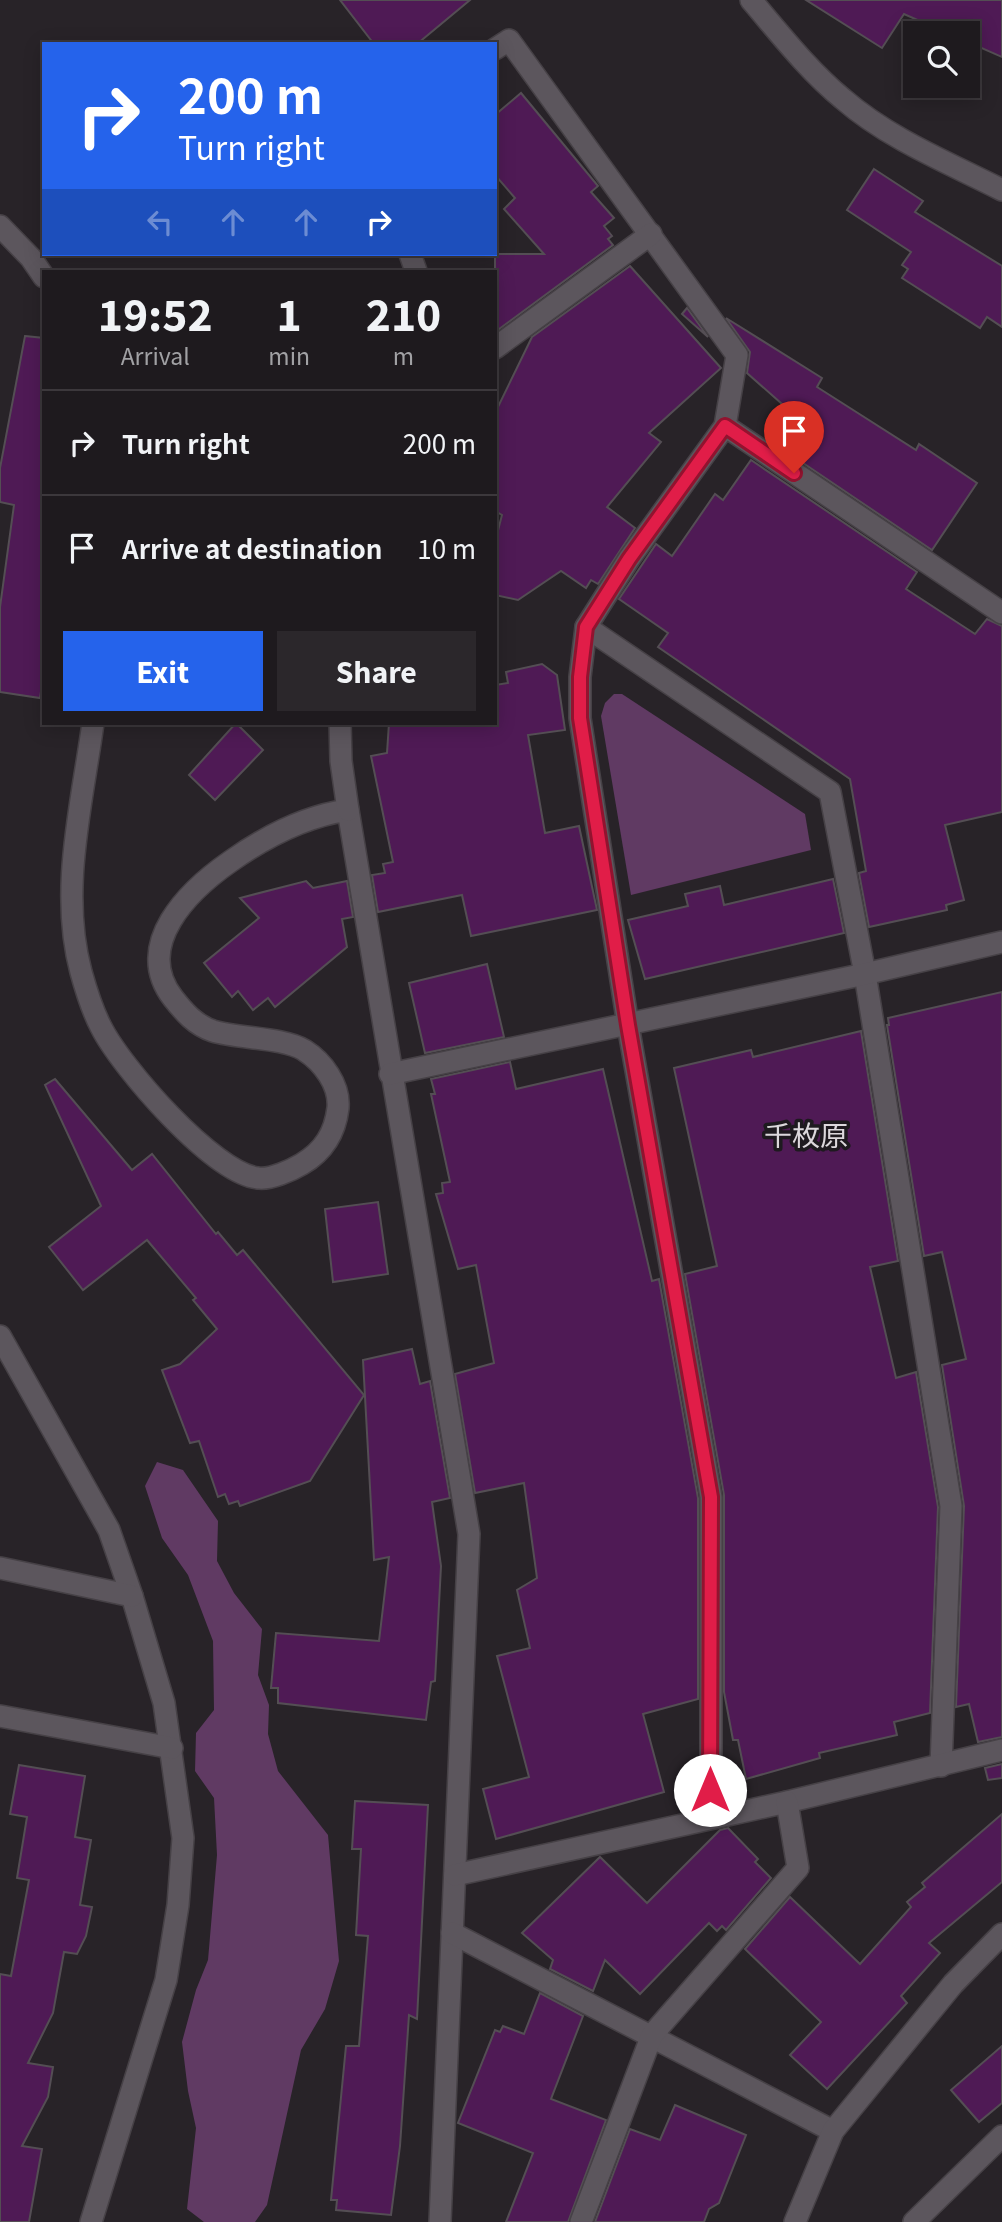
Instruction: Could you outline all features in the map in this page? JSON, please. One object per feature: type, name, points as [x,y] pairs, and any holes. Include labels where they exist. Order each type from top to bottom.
[{"type":"street","points":[[751,0],[794,52],[843,100],[886,130],[1002,190]]},
{"type":"street","points":[[497,48],[509,40],[737,355],[725,426],[629,559],[586,627],[580,677],[580,718],[628,1025],[711,1497],[710,1817]]},
{"type":"street","points":[[0,226],[31,258],[42,274]]},
{"type":"street","points":[[497,347],[651,234]]},
{"type":"street","points":[[725,426],[1002,613]]},
{"type":"street","points":[[586,627],[830,792],[865,974],[951,1506],[941,1766]]},
{"type":"street","points":[[93,725],[71,887],[73,936],[93,1006],[101,1027],[134,1078],[202,1145],[237,1170],[260,1179],[294,1169],[320,1153],[334,1129],[338,1105],[332,1077],[303,1049],[210,1030],[187,1016],[165,988],[159,962],[162,934],[175,912],[205,878],[263,839],[326,813],[348,810]]},
{"type":"street","points":[[340,725],[341,761],[348,810],[390,1074],[469,1534],[440,2222]]},
{"type":"street","points":[[390,1074],[865,974],[1002,942]]},
{"type":"street","points":[[0,1336],[109,1530],[164,1703],[183,1838],[178,1905],[166,1980],[91,2222]]},
{"type":"street","points":[[8,1570],[132,1596]]},
{"type":"street","points":[[0,1716],[172,1748]]},
{"type":"street","points":[[455,1875],[787,1802],[1002,1750]]},
{"type":"street","points":[[581,2222],[652,2035],[798,1868],[787,1802]]},
{"type":"street","points":[[452,1933],[833,2131]]},
{"type":"street","points":[[795,2222],[833,2131],[953,1984],[1002,1934]]},
{"type":"street","points":[[914,2222],[1002,2136]]},
{"type":"street","points":[[980,2155],[1002,2153]]},
{"type":"shaded area","points":[[614,694],[622,694],[805,814],[811,850],[631,895],[601,716],[605,703]]},
{"type":"shaded area","points":[[157,1462],[183,1470],[218,1521],[217,1561],[234,1593],[262,1629],[258,1675],[269,1705],[268,1734],[278,1771],[328,1835],[339,1961],[325,2009],[301,2050],[267,2205],[255,2222],[204,2222],[187,2209],[196,2128],[182,2042],[196,1990],[208,1960],[217,1855],[214,1798],[195,1771],[196,1733],[214,1710],[213,1641],[188,1575],[162,1538],[145,1486]]},
{"type":"building","points":[[340,0],[470,0],[419,42],[372,42]]},
{"type":"building","points":[[806,0],[1002,0],[1002,57],[980,47],[980,21],[920,21],[904,14],[882,48]]},
{"type":"building","points":[[521,93],[598,186],[591,192],[614,218],[604,226],[612,236],[608,239],[613,245],[497,331],[495,256],[544,254],[504,209],[515,198],[497,177],[497,113]]},
{"type":"building","points":[[874,169],[923,201],[915,212],[1002,266],[1002,327],[987,317],[980,328],[902,278],[908,269],[902,265],[911,252],[847,210]]},
{"type":"building","points":[[630,266],[721,368],[649,433],[661,442],[607,507],[635,528],[598,584],[591,580],[586,588],[561,571],[518,600],[497,595],[497,534],[502,515],[497,512],[497,409],[532,337]]},
{"type":"building","points":[[687,308],[708,337],[682,314]]},
{"type":"building","points":[[726,318],[822,378],[817,387],[916,450],[919,444],[977,483],[932,550],[766,438],[771,432],[766,428],[782,404],[747,373],[750,352]]},
{"type":"building","points":[[25,336],[42,338],[40,698],[0,692],[0,607],[14,505],[0,502],[0,468]]},
{"type":"building","points":[[751,460],[917,572],[906,589],[975,634],[987,619],[1002,626],[1002,812],[945,825],[964,900],[946,905],[947,910],[869,927],[859,873],[866,871],[850,779],[658,647],[668,633],[619,599],[656,544],[672,556],[715,494],[723,500]]},
{"type":"building","points":[[542,664],[557,675],[565,730],[528,735],[545,833],[579,826],[597,910],[471,936],[462,895],[378,912],[372,875],[385,873],[383,864],[393,862],[371,756],[387,753],[389,725],[497,725],[497,685],[508,683],[506,672]]},
{"type":"building","points":[[234,725],[238,725],[263,750],[215,800],[189,775]]},
{"type":"building","points":[[833,879],[844,933],[645,979],[628,920],[688,906],[685,894],[720,886],[724,905]]},
{"type":"building","points":[[306,881],[313,888],[347,881],[353,917],[342,919],[347,947],[275,1007],[268,998],[253,1010],[238,991],[232,997],[204,963],[259,918],[240,898]]},
{"type":"building","points":[[487,964],[504,1037],[425,1053],[409,983]]},
{"type":"building","points":[[1002,992],[1002,1737],[978,1742],[969,1704],[956,1707],[964,1506],[942,1365],[966,1359],[942,1252],[924,1256],[887,1025],[888,1018]]},
{"type":"building","points":[[861,1031],[898,1261],[870,1267],[896,1378],[916,1372],[938,1507],[930,1713],[894,1722],[897,1735],[819,1753],[820,1758],[746,1779],[738,1740],[733,1740],[724,1692],[724,1495],[685,1274],[717,1266],[674,1068],[751,1050],[753,1057]]},
{"type":"building","points":[[510,1062],[516,1089],[603,1069],[652,1281],[659,1279],[698,1498],[698,1699],[643,1714],[664,1792],[496,1839],[483,1789],[529,1777],[497,1656],[530,1648],[517,1590],[537,1578],[524,1483],[475,1493],[455,1374],[494,1363],[476,1265],[458,1269],[436,1194],[443,1193],[442,1183],[450,1182],[431,1094],[435,1094],[431,1079]]},
{"type":"building","points":[[55,1079],[132,1170],[152,1154],[216,1234],[218,1232],[237,1255],[243,1250],[364,1395],[310,1481],[240,1506],[238,1501],[229,1504],[225,1494],[218,1497],[199,1441],[190,1443],[162,1370],[180,1364],[217,1329],[193,1300],[196,1298],[147,1240],[83,1290],[49,1247],[101,1206],[45,1085]]},
{"type":"building","points":[[378,1202],[388,1274],[333,1282],[325,1209]]},
{"type":"building","points":[[412,1349],[420,1384],[430,1381],[450,1498],[432,1502],[441,1566],[435,1681],[431,1682],[426,1720],[278,1703],[278,1688],[271,1688],[276,1633],[379,1641],[389,1557],[374,1560],[363,1360]]},
{"type":"building","points":[[1002,1764],[1002,1778],[988,1780],[985,1768]]},
{"type":"building","points":[[19,1765],[85,1776],[75,1837],[91,1840],[80,1905],[92,1907],[86,1936],[77,1954],[64,1952],[53,2013],[28,2063],[53,2067],[48,2097],[22,2146],[42,2149],[29,2222],[0,2222],[0,1974],[11,1976],[29,1880],[17,1878],[27,1817],[10,1814]]},
{"type":"building","points":[[355,1801],[428,1805],[417,2019],[409,2015],[400,2146],[391,2215],[336,2210],[337,2200],[331,2200],[346,2046],[359,2046],[368,1936],[356,1935],[361,1849],[352,1849]]},
{"type":"building","points":[[1002,1814],[1002,1882],[929,1943],[940,1953],[901,1996],[907,2003],[827,2089],[790,2055],[821,2022],[745,1949],[790,1897],[860,1964],[911,1907],[907,1902],[925,1887],[922,1883]]},
{"type":"building","points":[[728,1828],[758,1859],[755,1862],[771,1878],[726,1930],[722,1926],[717,1931],[709,1923],[640,1994],[605,1960],[593,1991],[550,1969],[553,1960],[522,1933],[600,1857],[647,1903],[720,1830]]},
{"type":"building","points":[[540,1993],[583,2016],[551,2099],[606,2120],[568,2222],[506,2222],[533,2153],[458,2123],[495,2030],[500,2032],[503,2026],[524,2034]]},
{"type":"building","points":[[1002,2046],[1002,2103],[979,2122],[951,2090]]},
{"type":"building","points":[[675,2105],[746,2135],[719,2203],[709,2209],[704,2222],[595,2222],[630,2129],[660,2140]]},
{"type":"district","name":"千枚原","points":[[806,1136]]},
{"type":"route","points":[[710,1790],[711,1497],[628,1025],[580,718],[580,677],[586,627],[629,559],[725,426],[794,473]]}]
